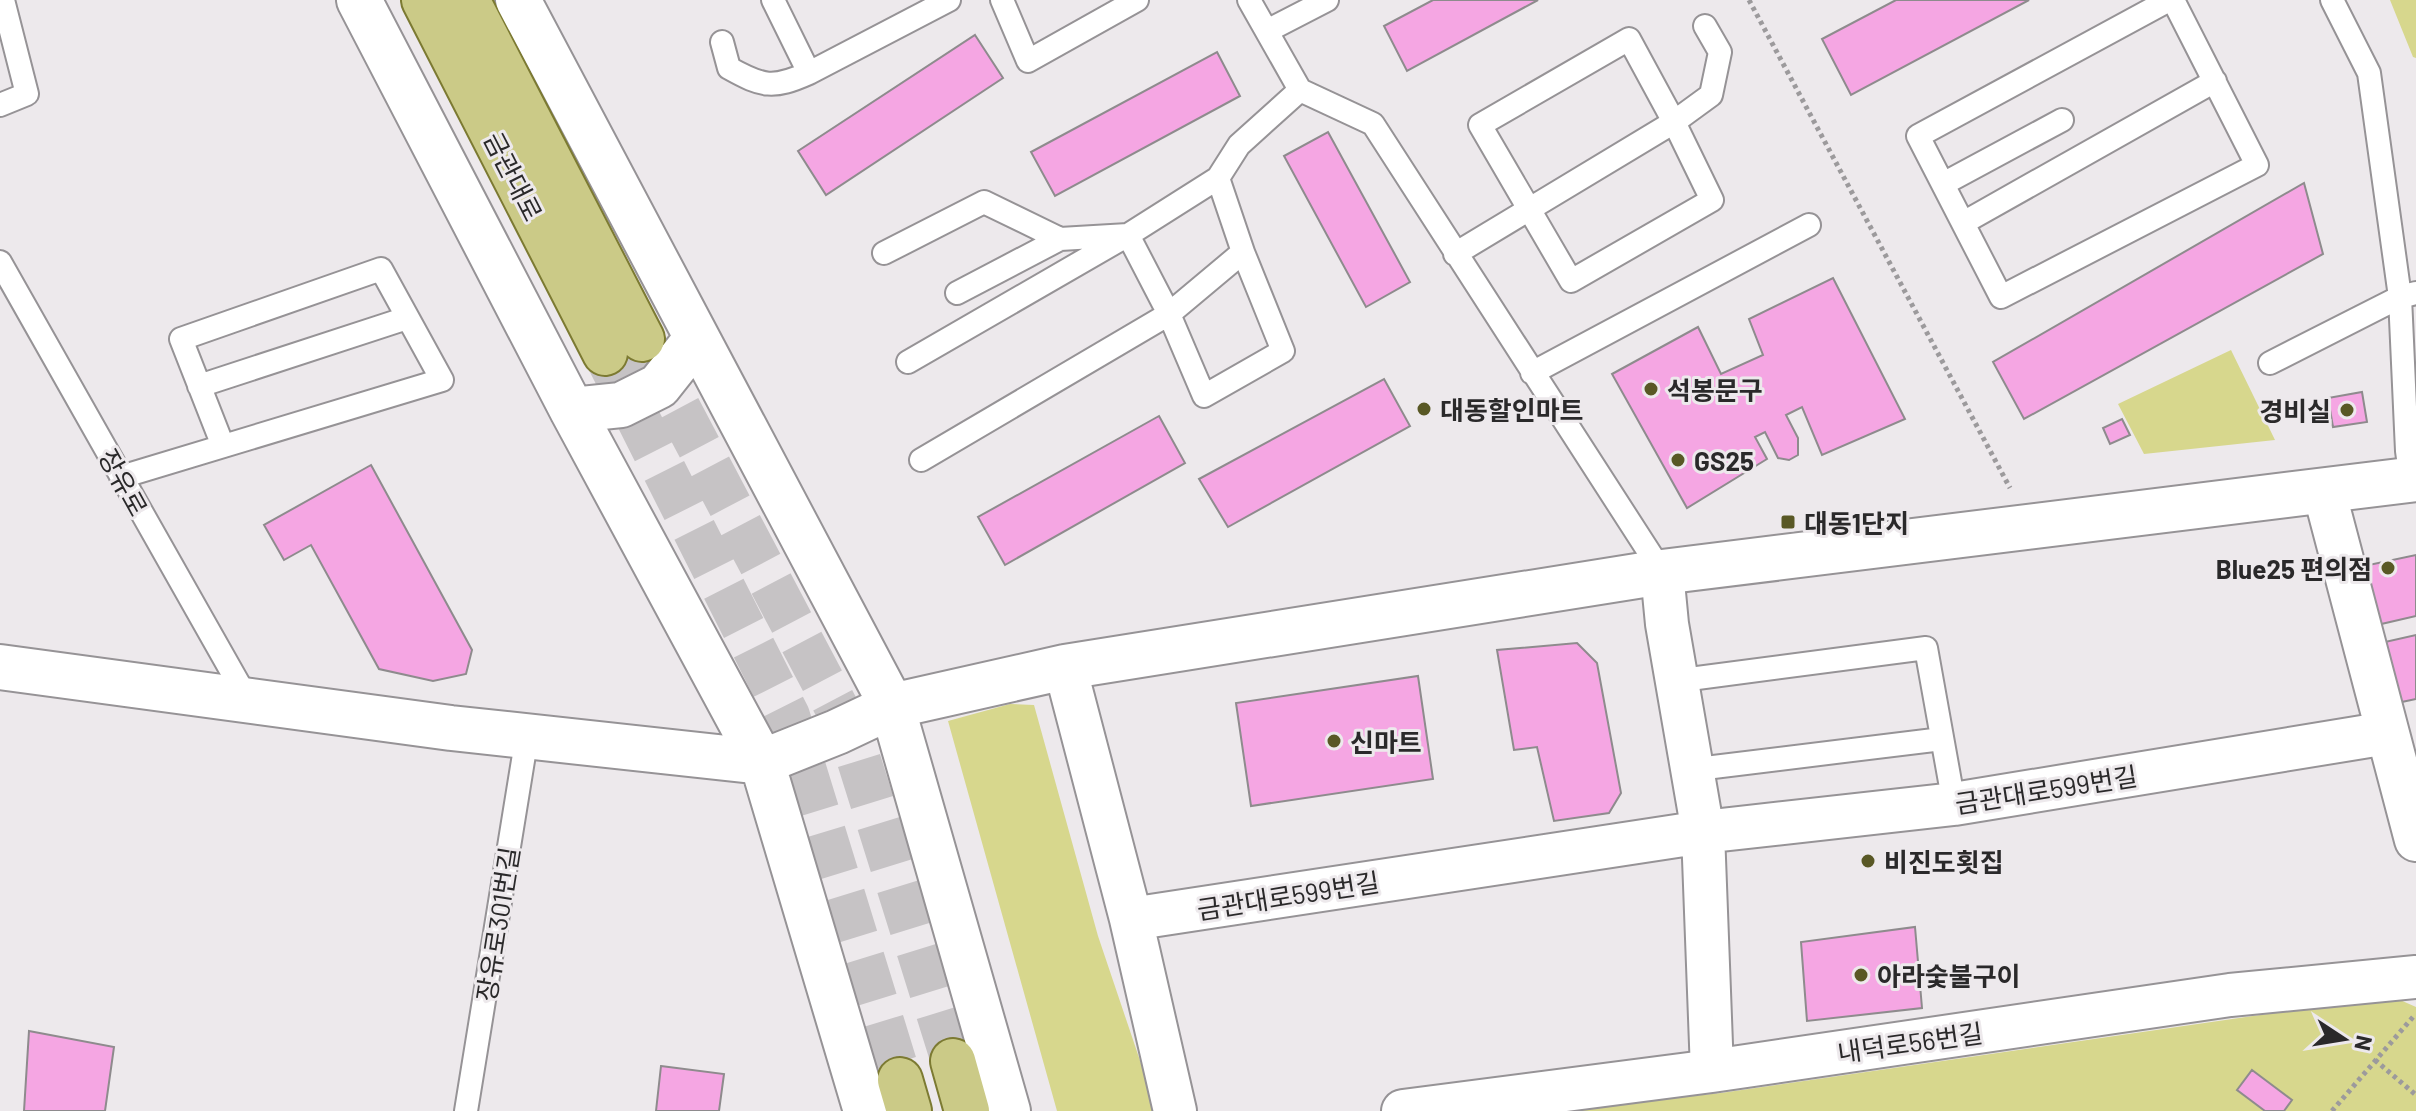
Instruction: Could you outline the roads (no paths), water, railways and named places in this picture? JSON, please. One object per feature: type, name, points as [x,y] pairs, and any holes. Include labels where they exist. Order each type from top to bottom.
[{"type":"main road","points":[[359,0],[572,410],[762,762],[866,1111]]},
{"type":"main road","name":"금관대로","points":[[424,0],[624,346],[467,0]]},
{"type":"main road","points":[[518,0],[892,706],[1008,1111]]},
{"type":"main road","points":[[572,410],[621,405],[659,386],[697,338]]},
{"type":"main road","points":[[0,667],[249,702],[762,762],[892,706],[1065,667],[1662,572],[2413,480]]},
{"type":"main road","points":[[953,1061],[967,1111]]},
{"type":"street","points":[[2324,491],[2416,840]]},
{"type":"street","points":[[1662,572],[1667,624],[1703,832],[1712,1071]]},
{"type":"street","points":[[1065,667],[1131,919],[1175,1111]]},
{"type":"street","name":"금관대로599번길","points":[[1131,919],[1703,832],[1954,804],[2387,733]]},
{"type":"street","name":"내덕로56번길","points":[[1403,1111],[1712,1071],[2230,995],[2416,977]]},
{"type":"lane","points":[[0,105],[27,94],[3,0]]},
{"type":"lane","points":[[773,0],[809,73]]},
{"type":"lane","points":[[722,42],[729,68],[754,82],[783,85],[949,0]]},
{"type":"lane","points":[[1002,0],[1028,61],[1137,0]]},
{"type":"lane","points":[[1249,0],[1300,90],[1373,124],[1662,572]]},
{"type":"lane","points":[[1267,31],[1327,0]]},
{"type":"lane","points":[[2171,0],[2215,81],[2257,165],[2001,297],[1918,136],[2171,0]]},
{"type":"lane","points":[[2332,0],[2369,73],[2408,295],[2407,451],[2413,480]]},
{"type":"lane","points":[[1455,254],[1674,122],[1711,95],[1720,52],[1705,26]]},
{"type":"lane","points":[[1629,39],[1674,122],[1712,200],[1571,281],[1480,125],[1629,39]]},
{"type":"lane","points":[[1963,223],[2215,81]]},
{"type":"lane","points":[[908,362],[1128,235],[1218,178],[1239,145],[1300,90]]},
{"type":"lane","points":[[1943,184],[2062,120]]},
{"type":"lane","points":[[1128,235],[1169,314],[1204,396],[1283,351],[1243,252],[1218,178]]},
{"type":"lane","points":[[884,253],[984,202],[1060,239]]},
{"type":"lane","points":[[1532,373],[1809,225]]},
{"type":"lane","points":[[957,293],[1060,239],[1128,235]]},
{"type":"lane","points":[[921,460],[1169,314],[1243,252]]},
{"type":"lane","name":"장유로","points":[[0,262],[249,702]]},
{"type":"lane","points":[[121,477],[442,380],[381,269],[181,339],[223,446]]},
{"type":"lane","points":[[2270,363],[2408,295]]},
{"type":"lane","points":[[199,386],[407,318]]},
{"type":"lane","points":[[1682,680],[1926,648],[1954,804]]},
{"type":"lane","name":"장유로301번길","points":[[466,1111],[527,736]]},
{"type":"lane","points":[[1697,769],[1942,739]]},
{"type":"tunnel","points":[[648,350],[851,735],[953,1061]]},
{"type":"tunnel","points":[[605,353],[788,716],[900,1080]]},
{"type":"place","name":"석봉문구","points":[[1651,389]]},
{"type":"place","name":"대동할인마트","points":[[1424,409]]},
{"type":"place","name":"경비실","points":[[2347,410]]},
{"type":"place","name":"GS25","points":[[1678,460]]},
{"type":"place","name":"대동1단지","points":[[1788,522]]},
{"type":"place","name":"Blue25 편의점","points":[[2388,568]]},
{"type":"place","name":"신마트","points":[[1334,741]]},
{"type":"place","name":"비진도횟집","points":[[1868,861]]},
{"type":"place","name":"아라숯불구이","points":[[1861,975]]}]
